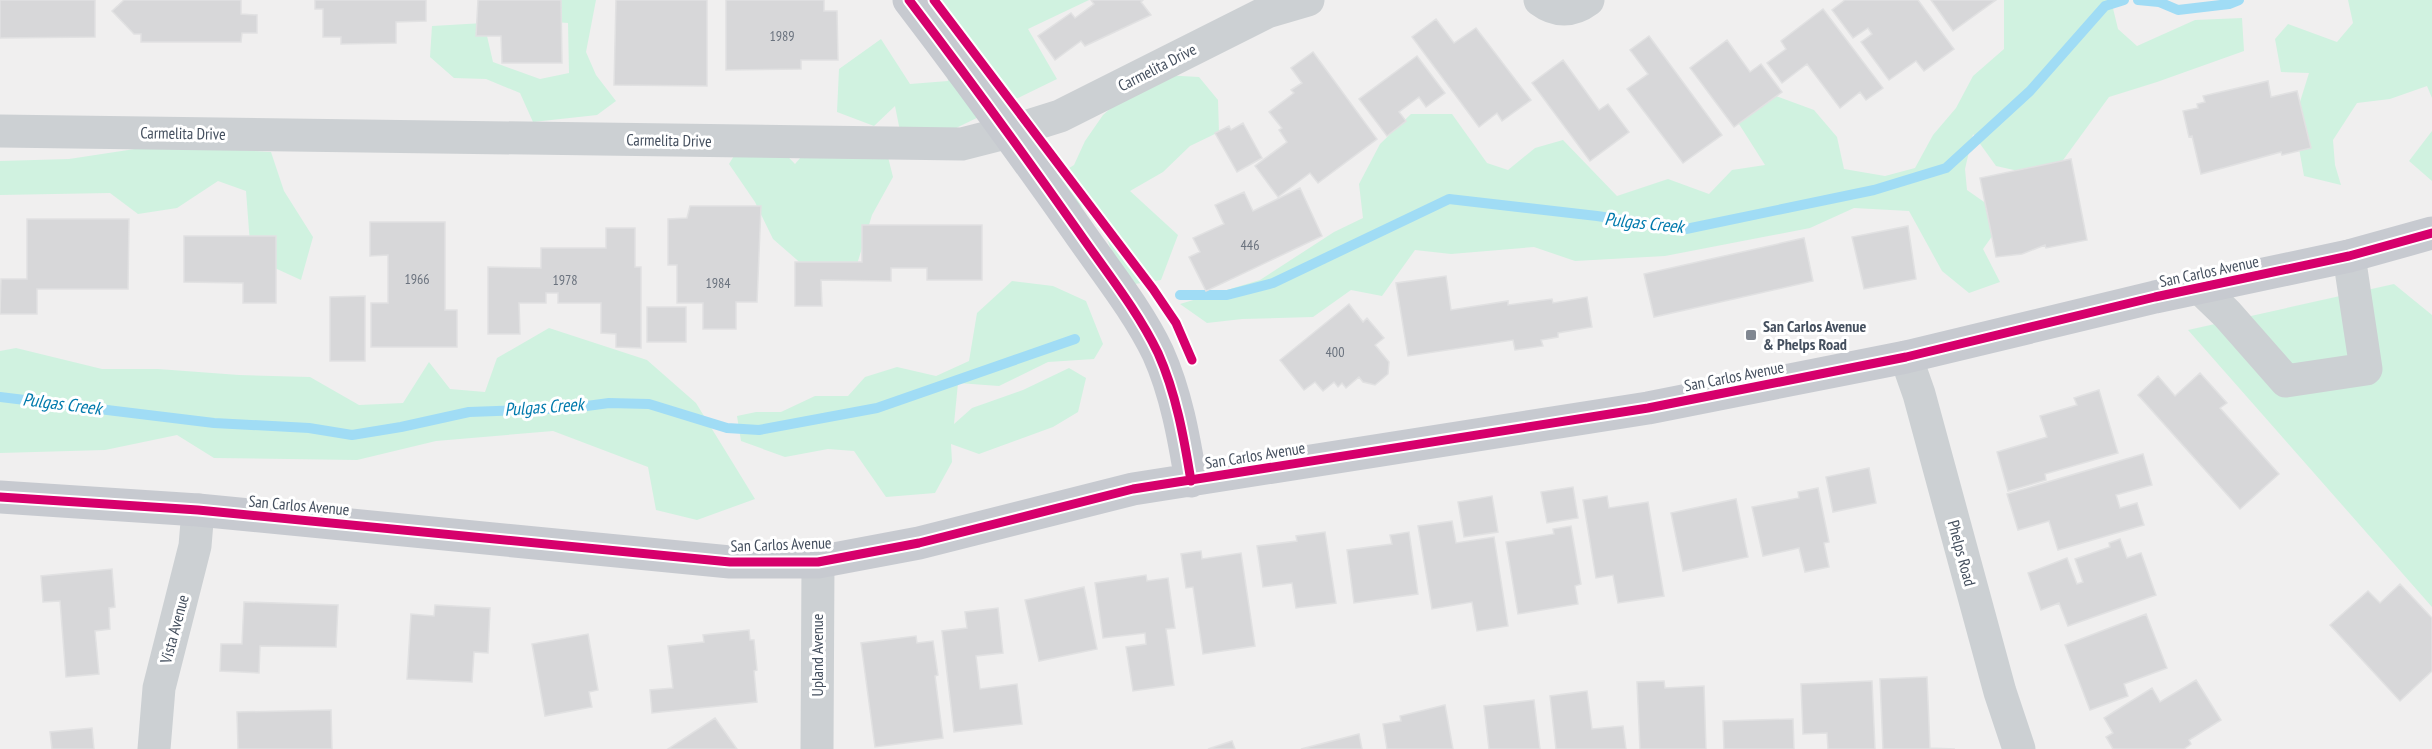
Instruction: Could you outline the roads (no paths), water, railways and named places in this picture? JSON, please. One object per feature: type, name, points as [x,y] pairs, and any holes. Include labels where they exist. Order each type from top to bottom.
[{"type":"main road","points":[[909,0],[1009,132],[1122,294],[1158,353],[1182,425],[1191,480]]},
{"type":"main road","name":"San Carlos Avenue","points":[[0,497],[198,510],[730,562],[818,562],[919,543],[1133,489],[1648,408],[1906,357],[2155,297],[2349,256],[2432,233]]},
{"type":"street","name":"Carmelita Drive","points":[[0,131],[962,144],[1060,116],[1267,12],[1308,0]]},
{"type":"street","points":[[1540,0],[1559,9],[1580,6],[1588,0]]},
{"type":"street","points":[[2200,288],[2227,314],[2286,381],[2366,369],[2349,256]]},
{"type":"street","name":"Phelps Road","points":[[1906,357],[1919,394],[2000,692],[2019,749]]},
{"type":"street","name":"Vista Avenue","points":[[154,749],[159,688],[195,546],[198,510]]},
{"type":"street","name":"Upland Avenue","points":[[817,749],[818,562]]},
{"type":"waterway","name":"Pulgas Creek","points":[[1180,295],[1227,295],[1273,283],[1449,199],[1686,229],[1874,190],[1946,168],[2030,91],[2105,6],[2124,0]]},
{"type":"waterway","name":"Pulgas Creek","points":[[2138,0],[2159,2],[2178,10],[2229,4],[2239,0]]},
{"type":"waterway","name":"Pulgas Creek","points":[[0,397],[214,423],[309,428],[352,435],[469,412],[572,408],[609,403],[649,404],[727,428],[759,430],[877,408],[1075,339]]},
{"type":"place","name":"San Carlos Avenue & Phelps Road","points":[[1751,335]]}]
